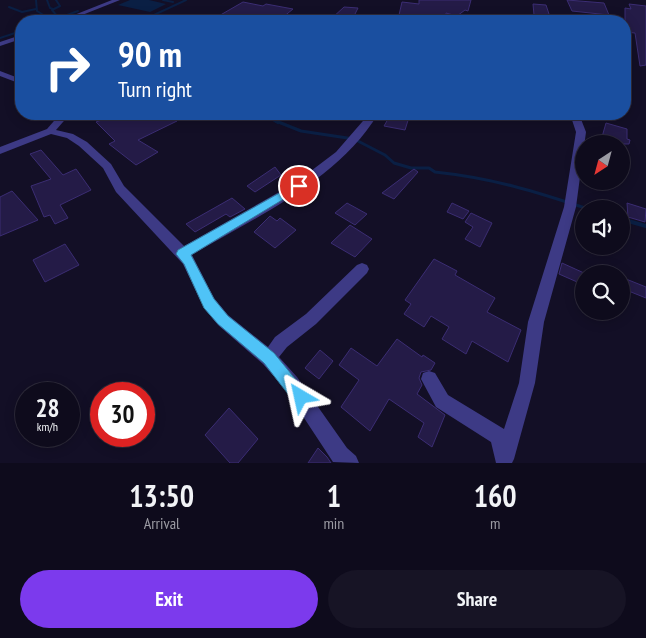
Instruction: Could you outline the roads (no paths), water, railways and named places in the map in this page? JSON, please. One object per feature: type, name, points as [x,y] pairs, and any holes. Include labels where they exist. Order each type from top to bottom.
[{"type":"street","points":[[78,15],[117,0]]},
{"type":"street","points":[[0,44],[15,39]]},
{"type":"street","points":[[0,73],[15,79]]},
{"type":"street","points":[[0,151],[50,131],[60,120]]},
{"type":"street","points":[[182,254],[299,186],[340,154],[369,120]]},
{"type":"street","points":[[503,461],[526,383],[536,322],[570,202],[580,132],[577,120]]},
{"type":"street","points":[[50,131],[70,136],[83,144],[107,166],[130,200],[166,235],[188,260],[209,304],[269,358],[291,383],[340,455],[349,463]]},
{"type":"street","points":[[269,358],[281,342],[312,319],[362,269]]},
{"type":"street","points":[[429,379],[442,401],[499,436],[503,461]]},
{"type":"water","points":[[130,0],[149,0],[166,4],[150,12],[118,5]]},
{"type":"waterway","points":[[36,0],[37,11],[44,15]]},
{"type":"waterway","points":[[47,0],[50,8],[53,9]]},
{"type":"waterway","points":[[56,0],[60,6],[52,10],[56,15]]},
{"type":"waterway","points":[[163,0],[173,2]]},
{"type":"waterway","points":[[154,15],[186,0]]},
{"type":"waterway","points":[[9,7],[22,12],[36,9]]},
{"type":"waterway","points":[[67,15],[78,11]]},
{"type":"waterway","points":[[0,38],[15,33]]},
{"type":"waterway","points":[[273,120],[278,123]]},
{"type":"waterway","points":[[276,121],[301,131],[354,139],[385,155],[394,163],[411,168],[429,168],[435,172],[494,182],[575,205]]},
{"type":"waterway","points":[[630,222],[646,226]]}]
